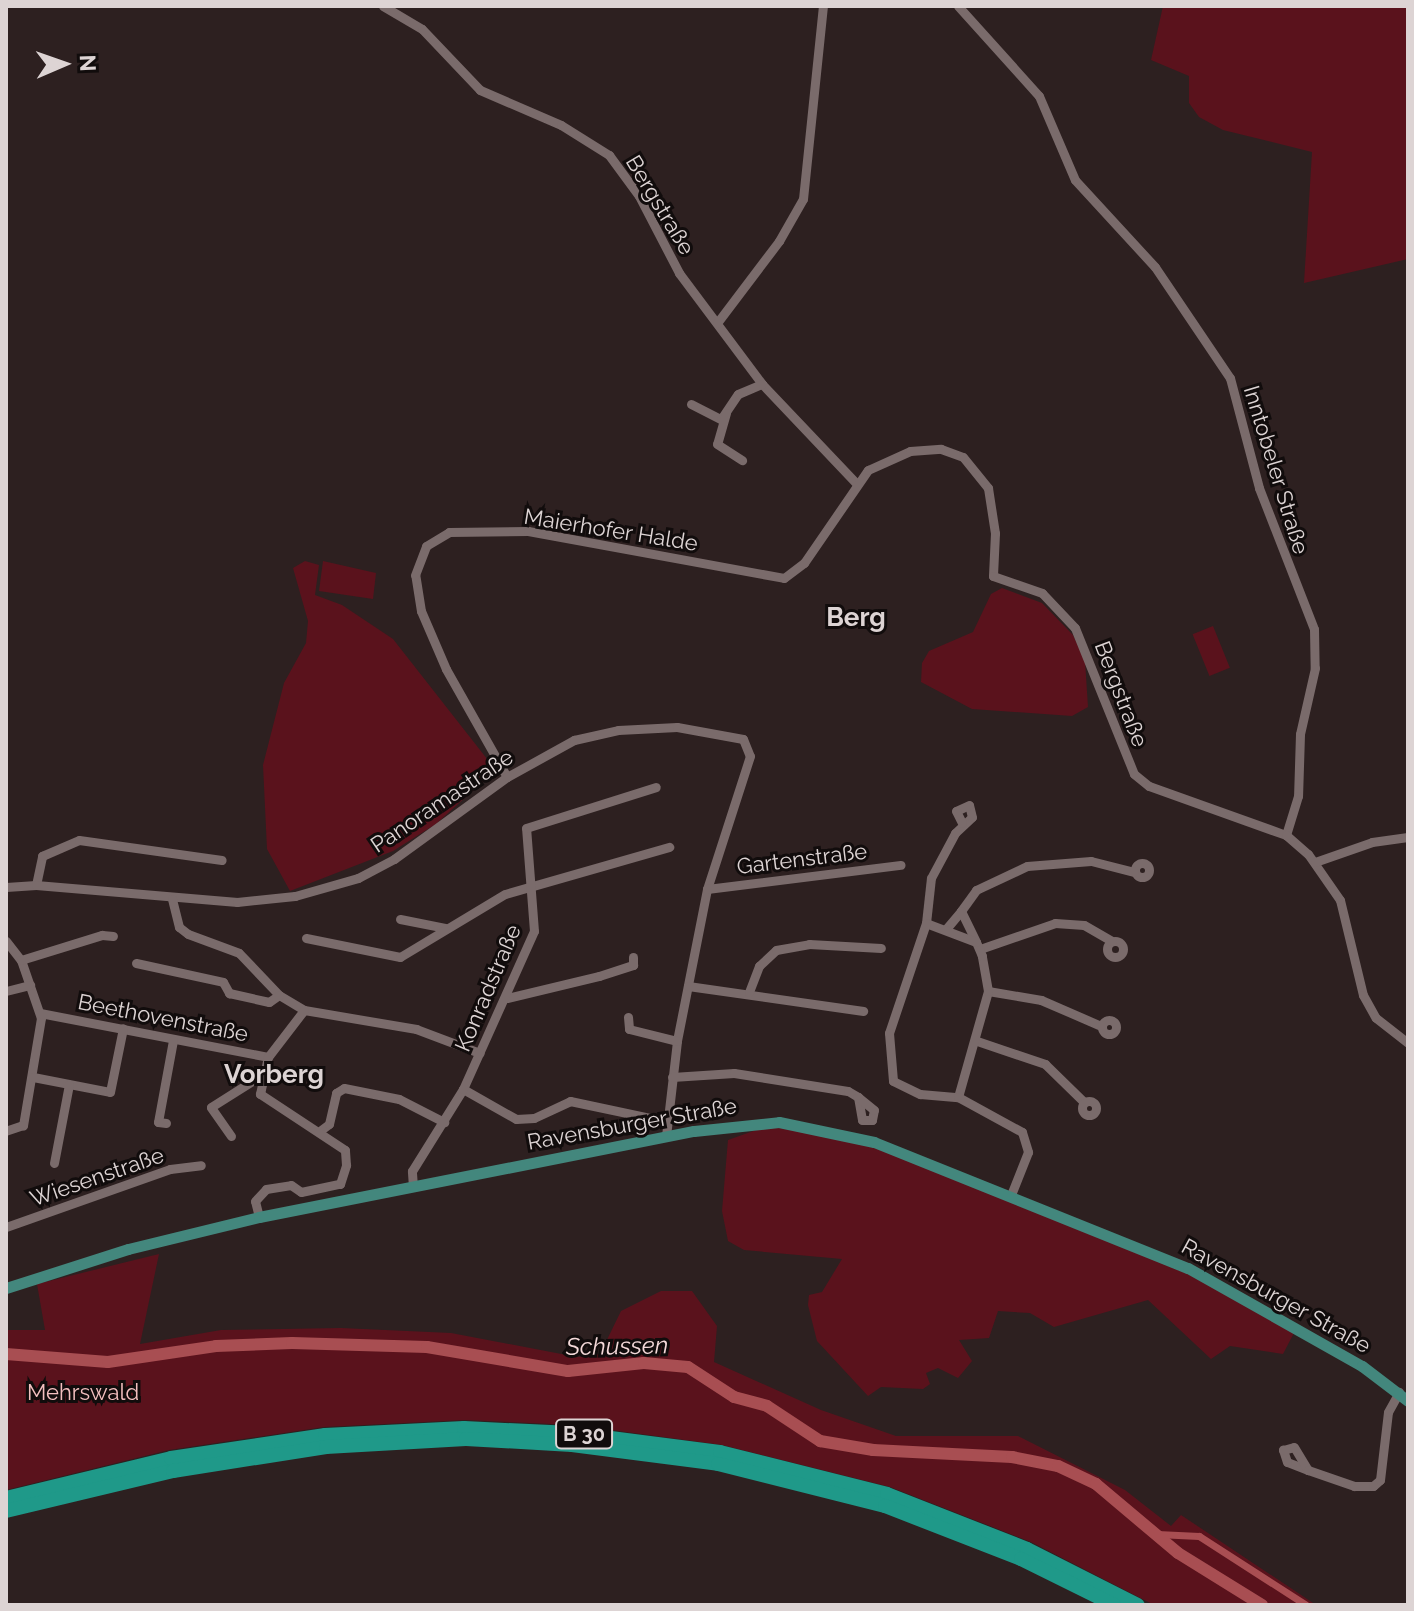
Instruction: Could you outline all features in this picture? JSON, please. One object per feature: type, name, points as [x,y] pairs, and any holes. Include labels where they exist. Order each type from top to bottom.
[{"type":"highway","name":"B 30","points":[[6,1498],[171,1458],[325,1435],[464,1428],[572,1433],[720,1452],[887,1494],[1027,1549],[1138,1605]]},
{"type":"highway","name":"B 30","points":[[6,1511],[161,1473],[326,1447],[466,1439],[572,1445],[718,1464],[885,1506],[1021,1559],[1114,1605]]},
{"type":"main road","name":"Ravensburger Straße","points":[[6,1288],[128,1249],[259,1217],[666,1136],[760,1122],[824,1128],[1011,1195],[1188,1268],[1362,1366],[1408,1401]]},
{"type":"street","name":"Bergstraße","points":[[383,6],[422,29],[480,90],[561,125],[609,155],[630,181],[679,273],[762,384],[856,483],[882,461],[910,451],[941,449],[963,457],[988,488],[995,533],[992,575],[1042,593],[1075,628],[1134,774],[1149,786],[1286,835],[1315,862],[1349,923],[1363,995],[1376,1018],[1408,1043]]},
{"type":"street","points":[[717,323],[779,241],[803,199],[823,6]]},
{"type":"street","name":"Inntobeler Straße","points":[[958,6],[1039,96],[1075,180],[1155,267],[1230,378],[1259,488],[1314,629],[1315,663],[1300,734],[1298,796],[1286,835]]},
{"type":"street","points":[[691,404],[721,419],[738,394],[762,384]]},
{"type":"street","points":[[726,413],[717,444],[742,460]]},
{"type":"street","name":"Maierhofer Halde","points":[[507,777],[446,669],[421,611],[415,575],[426,546],[458,531],[528,531],[784,578],[808,558],[856,483]]},
{"type":"street","name":"Panoramastraße","points":[[6,887],[36,885],[172,899],[237,902],[325,890],[394,859],[507,777],[559,746],[618,730],[691,729],[743,739],[749,746],[750,756],[707,889]]},
{"type":"street","name":"Konradstraße","points":[[413,1187],[412,1171],[463,1089],[507,998],[534,931],[534,886],[526,828],[656,787]]},
{"type":"street","points":[[962,823],[931,878],[926,923],[889,1033],[891,1075],[902,1089],[945,1100],[958,1097],[1026,1138],[1028,1152],[1011,1195]]},
{"type":"street","points":[[1315,862],[1372,842],[1408,837]]},
{"type":"street","points":[[36,885],[42,856],[79,840],[222,860]]},
{"type":"street","points":[[306,938],[400,957],[505,894],[669,847]]},
{"type":"street","points":[[946,929],[976,890],[1027,866],[1091,861],[1134,872]]},
{"type":"street","name":"Gartenstraße","points":[[707,889],[901,865]]},
{"type":"street","points":[[666,1136],[664,1121],[677,1041],[707,889]]},
{"type":"street","points":[[172,899],[179,927],[239,953],[279,995],[304,1010],[416,1029],[480,1053]]},
{"type":"street","points":[[958,1097],[977,1041],[988,991],[978,946],[961,911]]},
{"type":"street","points":[[400,919],[446,928]]},
{"type":"street","points":[[926,923],[946,929],[978,946],[1055,923],[1084,925],[1112,941]]},
{"type":"street","points":[[21,960],[102,935],[113,936]]},
{"type":"street","points":[[6,941],[21,960],[40,1013],[33,1077],[23,1125],[6,1131]]},
{"type":"street","points":[[688,986],[746,997],[759,966],[776,950],[809,944],[881,948]]},
{"type":"street","points":[[507,998],[633,965],[633,957]]},
{"type":"street","points":[[136,963],[223,982],[229,993],[269,1002],[279,995]]},
{"type":"street","points":[[6,991],[30,985]]},
{"type":"street","points":[[988,991],[1041,1000],[1101,1026]]},
{"type":"street","points":[[749,992],[863,1011]]},
{"type":"street","name":"Beethovenstraße","points":[[40,1013],[268,1057],[304,1010]]},
{"type":"street","points":[[628,1017],[629,1029],[677,1041]]},
{"type":"street","points":[[33,1077],[110,1092],[123,1028]]},
{"type":"street","points":[[166,1123],[158,1122],[173,1040]]},
{"type":"street","points":[[977,1041],[1045,1064],[1084,1102]]},
{"type":"street","points":[[259,1217],[255,1201],[266,1189],[291,1185],[301,1192],[340,1184],[345,1150],[322,1136],[321,1130],[260,1094],[260,1076],[268,1057]]},
{"type":"street","points":[[231,1136],[211,1107],[260,1076]]},
{"type":"street","points":[[672,1077],[762,1076],[858,1097]]},
{"type":"street","points":[[54,1163],[69,1084]]},
{"type":"street","points":[[321,1130],[329,1124],[336,1093],[344,1088],[399,1099],[444,1122]]},
{"type":"street","points":[[463,1089],[516,1119],[534,1118],[570,1101],[664,1121]]},
{"type":"street","name":"Wiesenstraße","points":[[6,1227],[170,1169],[201,1165]]},
{"type":"street","points":[[1308,1470],[1362,1488],[1380,1480],[1388,1412],[1399,1392]]},
{"type":"green space","points":[[1163,6],[1408,6],[1408,259],[1304,283],[1312,152],[1223,130],[1199,117],[1189,103],[1189,76],[1151,60]]},
{"type":"green space","points":[[305,561],[319,565],[315,595],[342,605],[393,639],[491,764],[490,775],[436,824],[393,851],[290,891],[267,849],[263,765],[284,683],[306,643],[308,621],[293,568]]},
{"type":"green space","points":[[323,561],[376,573],[373,599],[319,591]]},
{"type":"green space","points":[[1002,588],[1042,603],[1073,635],[1085,661],[1088,707],[1072,716],[972,709],[921,682],[922,663],[929,651],[973,632],[991,594]]},
{"type":"green space","points":[[1213,626],[1230,668],[1209,676],[1193,634]]},
{"type":"green space","points":[[779,1122],[824,1128],[1188,1268],[1295,1331],[1283,1354],[1230,1346],[1211,1359],[1148,1300],[1054,1327],[1030,1313],[998,1311],[989,1338],[959,1340],[972,1361],[958,1378],[938,1368],[926,1373],[930,1384],[923,1389],[881,1387],[868,1396],[817,1341],[808,1305],[809,1295],[822,1292],[842,1259],[744,1250],[728,1241],[722,1211],[728,1140]]},
{"type":"green space","name":"Mehrswald","points":[[159,1254],[140,1344],[221,1330],[341,1328],[451,1333],[577,1357],[600,1354],[621,1311],[661,1291],[692,1291],[717,1326],[714,1362],[821,1410],[896,1436],[1018,1436],[1125,1490],[1171,1526],[1181,1515],[1316,1605],[1154,1605],[1031,1542],[890,1487],[722,1445],[574,1425],[465,1420],[324,1427],[169,1450],[6,1490],[6,1330],[45,1330],[37,1284]]},
{"type":"waterway","name":"Schussen","points":[[6,1354],[108,1362],[216,1346],[292,1343],[427,1347],[568,1371],[644,1363],[688,1367],[734,1397],[767,1406],[820,1441],[873,1450],[1012,1457],[1058,1466],[1096,1484],[1178,1553],[1262,1605]]},
{"type":"waterway","points":[[1157,1534],[1199,1536],[1306,1605]]},
{"type":"district","name":"Berg","points":[[856,618]]},
{"type":"district","name":"Vorberg","points":[[274,1075]]}]
